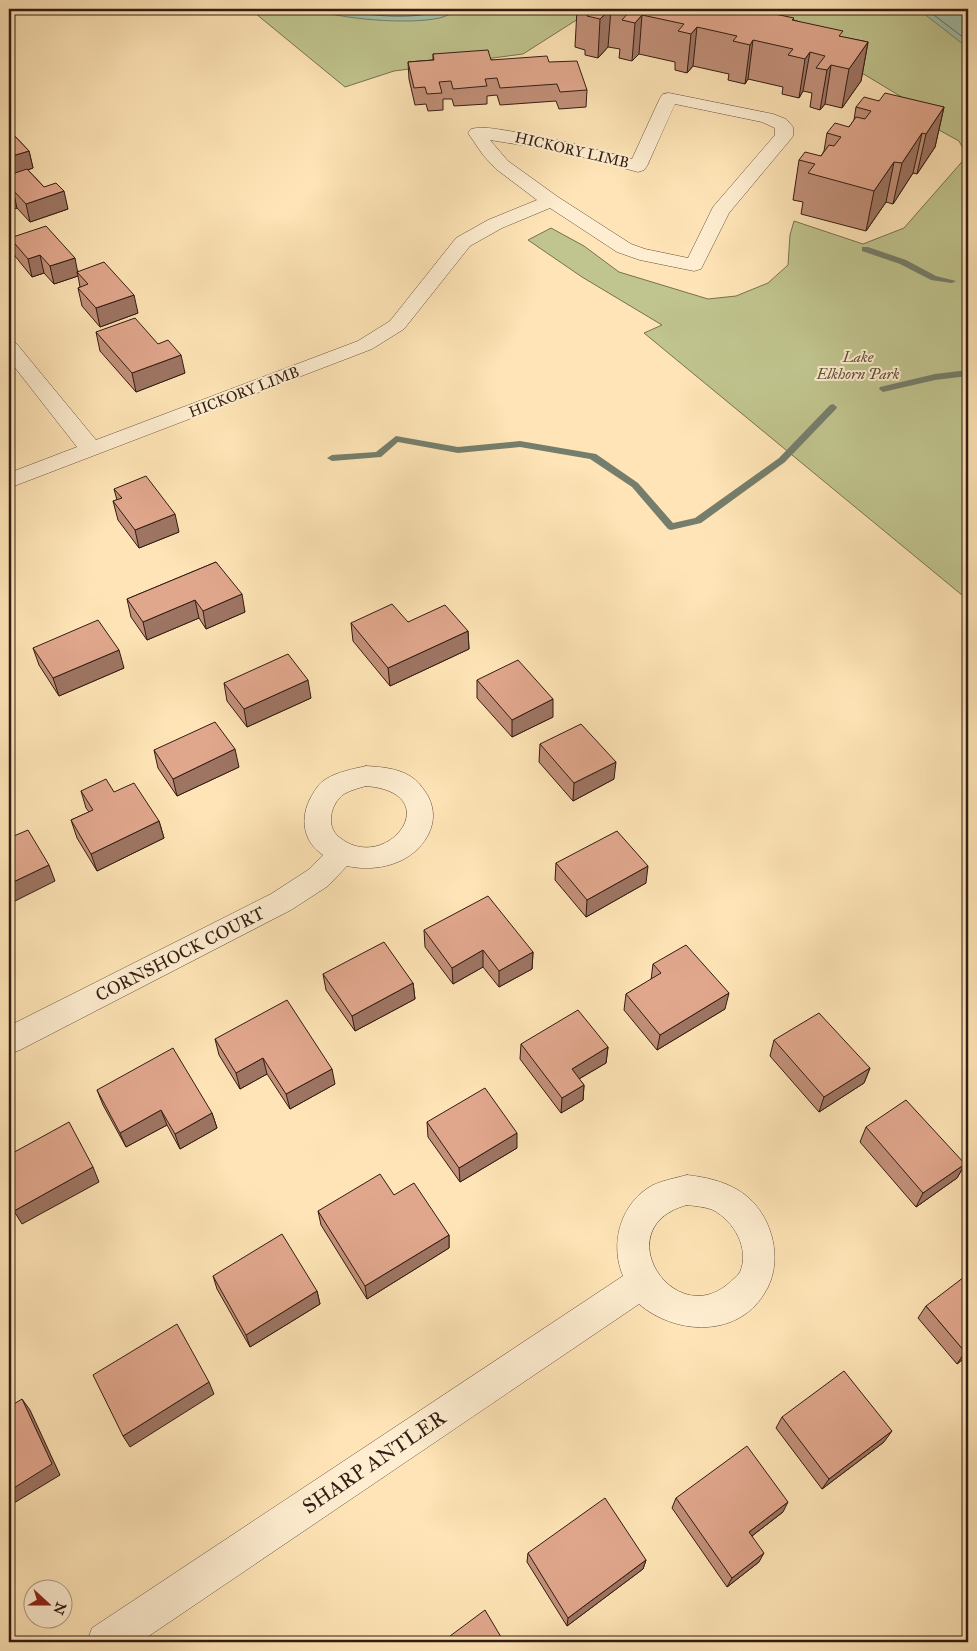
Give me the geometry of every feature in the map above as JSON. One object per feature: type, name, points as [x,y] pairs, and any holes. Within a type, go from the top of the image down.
[{"type":"street","name":"HICKORY LIMB","points":[[669,98],[767,118],[780,122],[784,127],[784,136],[720,211],[694,265],[640,254],[624,248],[551,201],[502,165],[489,151],[478,133],[512,136],[545,142],[638,166],[669,98]]},
{"type":"street","name":"HICKORY LIMB","points":[[9,481],[365,345],[397,325],[463,242],[494,224],[551,201]]},
{"type":"street","points":[[9,347],[91,450]]},
{"type":"street","name":"CORNSHOCK COURT","points":[[9,1041],[281,902],[318,878],[342,853]]},
{"type":"street","name":"SHARP ANTLER","points":[[106,1642],[644,1282]]},
{"type":"green space","name":"Lake Elkhorn Park","points":[[250,9],[968,9],[968,600],[644,333],[662,325],[582,277],[528,240],[551,228],[584,246],[619,272],[708,299],[736,296],[768,283],[788,265],[790,235],[794,221],[863,244],[904,228],[967,156],[959,141],[928,124],[910,102],[812,43],[578,19],[523,54],[394,71],[345,87]]},
{"type":"water","points":[[310,9],[461,9],[440,18],[393,21],[339,16]]},
{"type":"water","points":[[918,9],[968,9],[968,48]]},
{"type":"building","points":[[577,9],[610,9],[600,19],[587,16],[590,12]]},
{"type":"building","points":[[613,9],[751,9],[843,31],[839,36],[868,42],[849,69],[831,65],[827,70],[816,68],[825,56],[810,52],[805,59],[788,55],[793,49],[753,40],[750,45],[733,41],[737,36],[697,27],[691,34],[678,31],[684,24],[642,15],[635,23],[622,20],[629,12]]},
{"type":"building","points":[[488,50],[491,60],[547,56],[549,62],[577,61],[587,90],[560,92],[557,84],[500,88],[497,78],[485,79],[487,86],[453,89],[451,81],[439,82],[442,93],[427,94],[425,87],[414,88],[408,62],[434,60],[433,54]]},
{"type":"building","points":[[885,93],[944,107],[926,134],[922,133],[902,163],[894,162],[874,191],[808,173],[815,164],[799,160],[805,152],[821,156],[829,145],[834,146],[841,137],[827,133],[835,123],[849,127],[856,117],[865,119],[871,111],[856,107],[864,97],[879,101]]},
{"type":"building","points":[[9,130],[29,151],[9,157]]},
{"type":"building","points":[[27,169],[44,187],[56,183],[64,191],[26,204],[13,190],[9,191],[9,175]]},
{"type":"building","points":[[46,226],[75,258],[50,266],[40,255],[28,259],[10,238]]},
{"type":"building","points":[[104,262],[134,295],[96,308],[78,288],[88,284],[77,272]]},
{"type":"building","points":[[135,318],[158,344],[168,340],[181,355],[132,373],[96,332]]},
{"type":"building","points":[[146,476],[175,514],[135,530],[113,501],[122,498],[114,489]]},
{"type":"building","points":[[216,562],[242,594],[203,611],[195,600],[143,622],[127,599]]},
{"type":"building","points":[[392,604],[408,622],[445,605],[468,631],[388,668],[351,623]]},
{"type":"building","points":[[98,620],[119,650],[53,678],[33,648]]},
{"type":"building","points":[[288,654],[308,680],[244,709],[224,683]]},
{"type":"building","points":[[518,660],[553,699],[512,720],[477,680]]},
{"type":"building","points":[[215,722],[235,749],[173,779],[154,750]]},
{"type":"building","points":[[581,724],[616,762],[574,783],[540,744]]},
{"type":"building","points":[[106,779],[114,792],[134,783],[159,821],[91,854],[71,820],[93,810],[81,791]]},
{"type":"building","points":[[28,830],[49,865],[9,884],[9,838]]},
{"type":"building","points":[[617,831],[648,866],[587,900],[556,863]]},
{"type":"building","points":[[488,896],[533,952],[499,971],[483,950],[452,968],[424,930]]},
{"type":"building","points":[[384,942],[413,983],[352,1016],[323,974]]},
{"type":"building","points":[[686,945],[729,993],[660,1035],[626,994],[661,973],[653,964]]},
{"type":"building","points":[[287,1000],[332,1069],[286,1094],[263,1058],[236,1073],[215,1039]]},
{"type":"building","points":[[578,1010],[608,1047],[572,1069],[584,1085],[562,1098],[521,1044]]},
{"type":"building","points":[[819,1013],[870,1068],[824,1097],[774,1040]]},
{"type":"building","points":[[173,1048],[212,1113],[175,1134],[161,1110],[120,1133],[97,1090]]},
{"type":"building","points":[[485,1088],[517,1133],[459,1168],[427,1122]]},
{"type":"building","points":[[906,1100],[965,1164],[923,1193],[866,1127]]},
{"type":"building","points":[[69,1122],[93,1167],[14,1211],[9,1200],[9,1155]]},
{"type":"building","points":[[380,1174],[394,1195],[414,1183],[449,1235],[365,1286],[318,1211]]},
{"type":"building","points":[[282,1234],[317,1291],[246,1335],[213,1276]]},
{"type":"building","points":[[968,1274],[968,1350],[965,1352],[926,1306]]},
{"type":"building","points":[[177,1324],[209,1382],[123,1436],[93,1375]]},
{"type":"building","points":[[844,1371],[892,1431],[829,1479],[782,1417]]},
{"type":"building","points":[[22,1399],[52,1464],[9,1491],[9,1407]]},
{"type":"building","points":[[747,1446],[788,1502],[749,1532],[764,1553],[732,1578],[676,1498]]},
{"type":"building","points":[[605,1498],[646,1560],[568,1618],[528,1553]]},
{"type":"building","points":[[485,1610],[504,1642],[442,1642]]},
{"type":"waterway","points":[[865,249],[903,262],[934,278],[952,281]]},
{"type":"waterway","points":[[883,389],[935,377],[968,373]]},
{"type":"waterway","points":[[332,458],[378,455],[396,439],[458,450],[520,444],[593,456],[635,485],[671,527],[698,521],[782,460],[833,407]]}]
